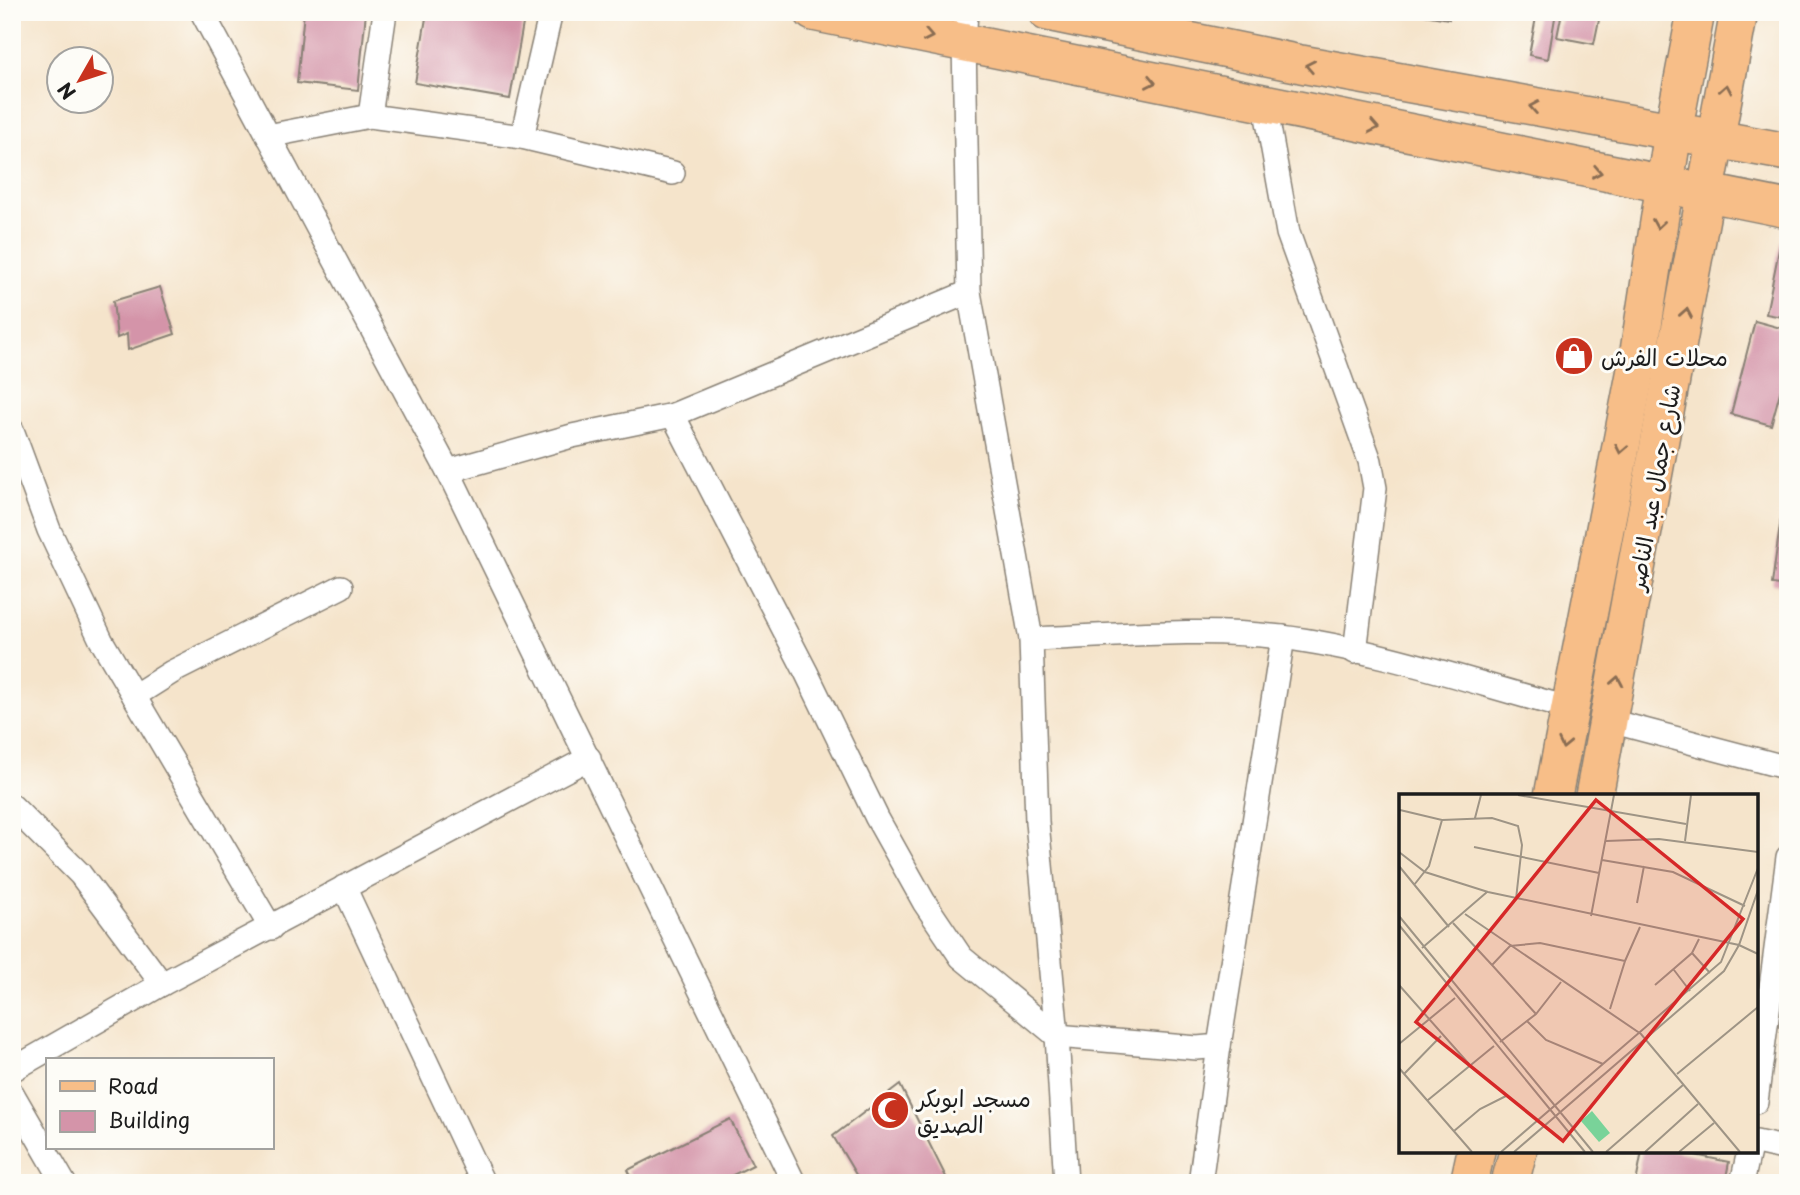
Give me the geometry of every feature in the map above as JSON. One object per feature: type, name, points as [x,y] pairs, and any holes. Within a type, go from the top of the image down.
[{"type":"main road","points":[[814,12],[965,28],[1265,105],[1788,209]]},
{"type":"main road","points":[[1047,12],[1301,64],[1788,152]]},
{"type":"main road","name":"شارع جمال عبد الناصر","points":[[1553,794],[1637,365],[1664,185],[1696,12]]},
{"type":"main road","name":"شارع جمال عبد الناصر","points":[[1594,794],[1740,12]]},
{"type":"main road","points":[[1469,1183],[1476,1153]]},
{"type":"main road","points":[[1510,1183],[1518,1153]]},
{"type":"street","points":[[202,12],[448,471],[794,1183]]},
{"type":"street","points":[[370,116],[385,12]]},
{"type":"street","points":[[522,137],[551,12]]},
{"type":"street","points":[[965,28],[969,292],[1031,639],[1037,822],[1066,1183]]},
{"type":"street","points":[[1265,105],[1289,233],[1370,461],[1376,488],[1355,652]]},
{"type":"street","points":[[268,136],[370,116],[522,137],[673,173]]},
{"type":"street","points":[[448,471],[572,436],[673,415],[969,292]]},
{"type":"street","points":[[673,415],[806,672],[877,818],[924,902],[961,957],[1056,1036],[1197,1048],[1219,1046]]},
{"type":"street","points":[[12,430],[49,530],[101,640],[271,928]]},
{"type":"street","points":[[134,696],[173,672],[341,587]]},
{"type":"street","points":[[1031,639],[1220,632],[1283,637],[1405,663],[1572,709]]},
{"type":"street","points":[[1200,1183],[1283,637]]},
{"type":"street","points":[[1610,721],[1788,768]]},
{"type":"street","points":[[12,1070],[162,984],[589,758]]},
{"type":"street","points":[[12,806],[80,874],[162,984]]},
{"type":"street","points":[[1758,1094],[1778,1017],[1788,857]]},
{"type":"street","points":[[344,887],[483,1183]]},
{"type":"street","points":[[12,1093],[64,1183]]},
{"type":"street","points":[[1758,1142],[1788,1149]]},
{"type":"street","points":[[1742,1183],[1749,1153]]},
{"type":"building","points":[[304,12],[366,12],[358,90],[297,83]]},
{"type":"building","points":[[427,12],[525,12],[510,99],[415,83]]},
{"type":"building","points":[[1406,12],[1450,12],[1449,19]]},
{"type":"building","points":[[1537,12],[1556,12],[1548,59],[1529,55]]},
{"type":"building","points":[[1562,12],[1600,15],[1594,44],[1557,37]]},
{"type":"building","points":[[1781,240],[1788,242],[1788,318],[1766,314]]},
{"type":"building","points":[[160,287],[175,334],[128,350],[127,334],[117,338],[113,301]]},
{"type":"building","points":[[1755,321],[1788,330],[1788,363],[1771,425],[1731,414]]},
{"type":"building","points":[[1785,489],[1788,490],[1788,586],[1772,584]]},
{"type":"building","name":"مسجد ابوبكر الصديق","points":[[900,1085],[949,1183],[861,1183],[833,1136]]},
{"type":"building","points":[[730,1119],[753,1165],[717,1183],[634,1183],[628,1170]]},
{"type":"building","points":[[1642,1153],[1685,1153],[1729,1162],[1725,1183],[1636,1183]]},
{"type":"place","name":"محلات الفرش","points":[[1574,356]]},
{"type":"place","name":"مسجد ابوبكر الصديق","points":[[890,1110]]}]
